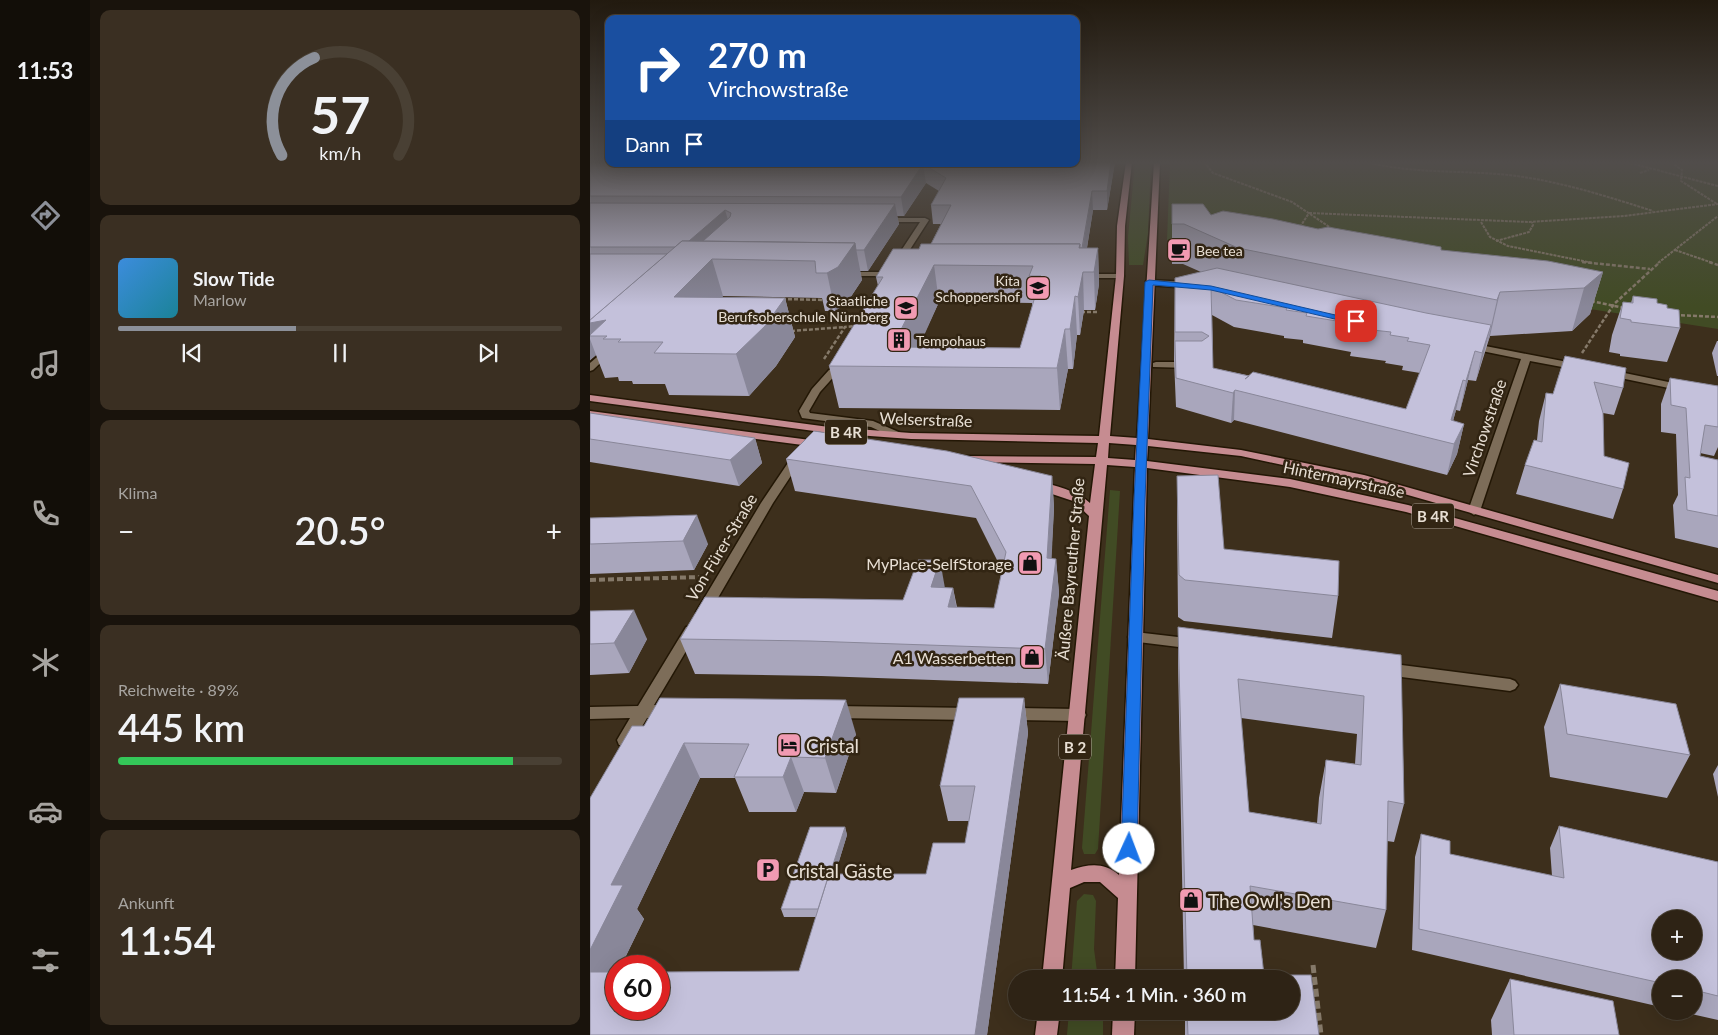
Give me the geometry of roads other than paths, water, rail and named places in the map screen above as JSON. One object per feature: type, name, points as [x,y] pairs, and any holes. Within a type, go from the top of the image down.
[{"type":"main road","name":"Äußere Bayreuther Straße","points":[[1053,970],[1078,715],[1094,516],[1105,439],[1120,276],[1123,210]]},
{"type":"main road","points":[[1125,970],[1141,464],[1149,282],[1156,210]]},
{"type":"main road","name":"Welserstraße","points":[[590,398],[770,424],[897,435],[1105,439],[1143,442]]},
{"type":"main road","name":"B 4R","points":[[590,414],[827,445]]},
{"type":"main road","name":"Hintermayrstraße","points":[[1143,442],[1213,449],[1292,462],[1364,479],[1718,579]]},
{"type":"main road","name":"B 4R","points":[[952,458],[1102,461]]},
{"type":"main road","name":"Hintermayrstraße","points":[[1102,461],[1264,479],[1379,502],[1718,596]]},
{"type":"main road","points":[[1029,484],[1071,495],[1084,503],[1094,516]]},
{"type":"main road","points":[[1062,882],[1084,874],[1104,874],[1128,896]]},
{"type":"main road","points":[[1046,1035],[1048,1020]]},
{"type":"main road","points":[[1123,1035],[1124,1020]]},
{"type":"street","points":[[871,300],[925,220],[878,220]]},
{"type":"street","points":[[831,274],[910,274]]},
{"type":"street","points":[[1071,275],[1120,276]]},
{"type":"street","points":[[1149,282],[1201,286]]},
{"type":"street","points":[[1456,343],[1579,367]]},
{"type":"street","points":[[590,368],[614,346]]},
{"type":"street","name":"Virchowstraße","points":[[1474,511],[1526,357]]},
{"type":"street","points":[[1156,365],[1201,365]]},
{"type":"street","points":[[833,372],[804,411],[806,416],[873,424],[897,435]]},
{"type":"street","points":[[1603,372],[1689,389]]},
{"type":"street","points":[[821,386],[840,386]]},
{"type":"street","name":"Von-Fürer-Straße","points":[[619,751],[788,468],[810,443]]},
{"type":"street","points":[[1135,637],[1214,646]]},
{"type":"street","points":[[1372,667],[1510,685]]},
{"type":"street","points":[[590,712],[681,711]]},
{"type":"street","points":[[816,712],[1078,715]]},
{"type":"place","name":"Bee tea","points":[[1179,250]]},
{"type":"place","name":"Kita Schoppershof","points":[[1038,288]]},
{"type":"place","name":"Staatliche Berufsoberschule Nürnberg","points":[[906,308]]},
{"type":"place","name":"Tempohaus","points":[[899,340]]},
{"type":"place","name":"MyPlace-SelfStorage","points":[[1030,563]]},
{"type":"place","name":"A1 Wasserbetten","points":[[1032,657]]},
{"type":"place","name":"Cristal","points":[[789,745]]},
{"type":"place","name":"Cristal Gäste","points":[[768,870]]},
{"type":"place","name":"The Owl's Den","points":[[1191,900]]}]
